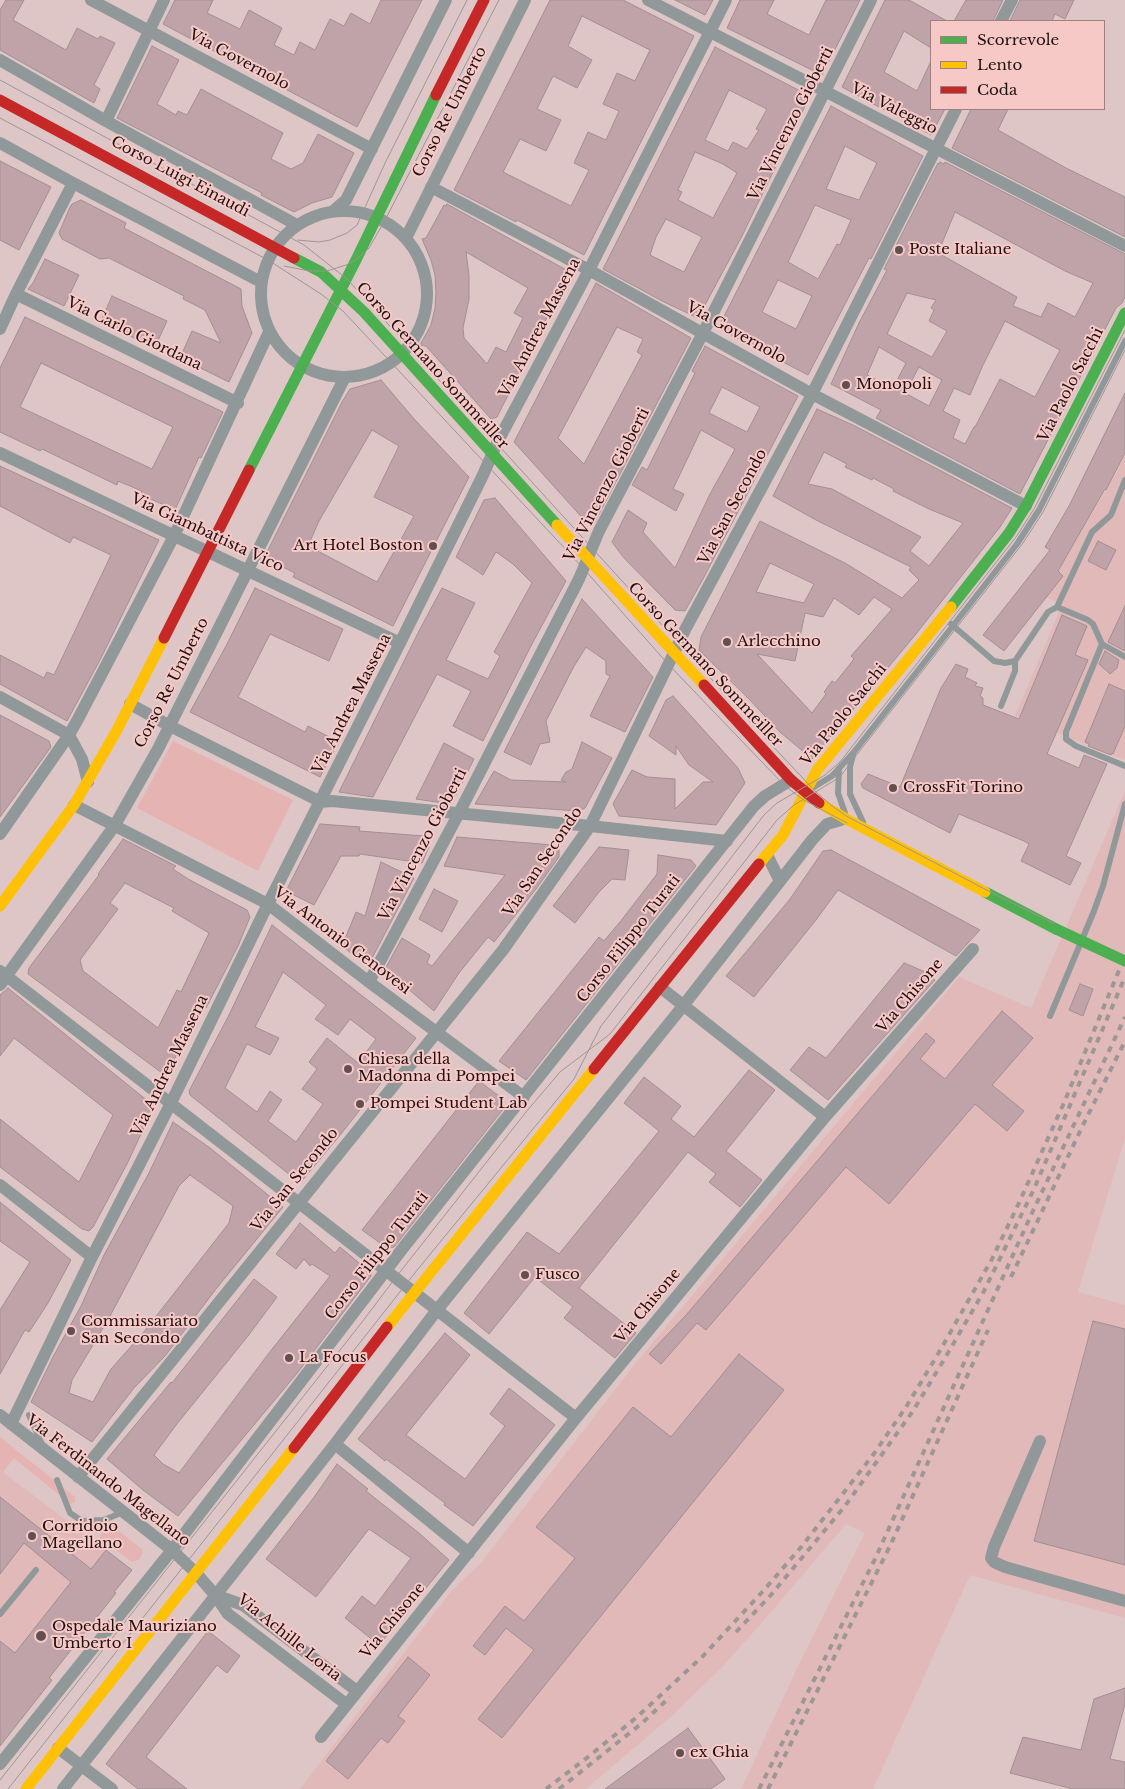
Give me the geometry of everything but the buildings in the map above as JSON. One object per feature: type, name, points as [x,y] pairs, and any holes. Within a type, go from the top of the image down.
[{"type":"main road","name":"Corso Re Umberto","points":[[0,906],[74,805],[130,704],[303,366],[484,0]]},
{"type":"main road","name":"Corso Luigi Einaudi","points":[[0,100],[321,272],[341,289]]},
{"type":"main road","name":"Corso Germano Sommeiller","points":[[341,289],[791,780],[807,788],[824,806],[846,821],[1056,929],[1125,961]]},
{"type":"main road","name":"Via Paolo Sacchi","points":[[807,788],[817,770],[943,617],[1009,533],[1026,506],[1125,313]]},
{"type":"main road","points":[[26,1789],[414,1292],[783,835],[807,788]]},
{"type":"street","name":"Via Governolo","points":[[91,0],[372,149]]},
{"type":"street","points":[[106,121],[164,0]]},
{"type":"street","points":[[332,212],[346,200],[446,0]]},
{"type":"street","name":"Corso Re Umberto","points":[[406,238],[525,0]]},
{"type":"street","name":"Via Valeggio","points":[[648,0],[1125,246]]},
{"type":"street","name":"Via Andrea Massena","points":[[11,1424],[92,1256],[171,1103],[492,454],[589,270],[726,0]]},
{"type":"street","name":"Via Vincenzo Gioberti","points":[[369,982],[458,815],[578,579],[599,531],[704,333],[872,0]]},
{"type":"street","points":[[1002,20],[1012,0]]},
{"type":"street","name":"Corso Luigi Einaudi","points":[[0,60],[106,121],[297,225]]},
{"type":"street","name":"Via San Secondo","points":[[78,1477],[503,950],[590,826],[673,653],[812,394],[956,110]]},
{"type":"street","points":[[0,143],[261,282]]},
{"type":"street","points":[[0,328],[73,183]]},
{"type":"street","name":"Via Governolo","points":[[430,187],[589,270],[812,394],[1026,506]]},
{"type":"street","points":[[348,211],[363,213],[377,218],[392,226],[406,238],[420,260],[427,284],[426,309],[416,335],[392,362],[366,374],[344,377],[324,374],[303,366],[284,352],[269,332],[261,307],[261,282],[268,260],[275,247],[285,235],[297,225],[314,216],[348,211]]},
{"type":"street","name":"Via Carlo Giordana","points":[[16,294],[238,403]]},
{"type":"street","points":[[0,834],[69,735],[174,536],[238,403],[269,332]]},
{"type":"street","name":"Corso Re Umberto","points":[[3,977],[114,825],[170,726],[246,570],[344,377]]},
{"type":"street","name":"Via Giambattista Vico","points":[[0,453],[400,643]]},
{"type":"street","points":[[0,697],[69,735],[82,759],[88,782]]},
{"type":"street","points":[[130,704],[321,802],[332,801],[727,841]]},
{"type":"street","name":"Corso Filippo Turati","points":[[0,1764],[172,1550],[387,1270],[754,806],[791,780]]},
{"type":"street","name":"Via Antonio Genovesi","points":[[74,805],[268,904],[524,1097]]},
{"type":"street","points":[[63,1789],[437,1310],[683,1006],[824,826],[832,821],[846,821]]},
{"type":"street","points":[[767,855],[780,882]]},
{"type":"street","name":"Via Chisone","points":[[357,1691],[576,1418],[825,1117],[973,949]]},
{"type":"street","points":[[3,977],[171,1103],[576,1418]]},
{"type":"street","points":[[660,987],[825,1117]]},
{"type":"street","points":[[0,1185],[92,1256]]},
{"type":"street","name":"Via Ferdinando Magellano","points":[[0,1415],[172,1550],[196,1572]]},
{"type":"street","points":[[1040,1441],[991,1558],[994,1562],[1005,1567],[1125,1601]]},
{"type":"street","points":[[334,1444],[469,1553]]},
{"type":"street","name":"Via Achille Loria","points":[[196,1572],[228,1614],[346,1704]]},
{"type":"street","name":"Via Achille Loria","points":[[215,1595],[243,1605],[357,1691],[321,1737]]},
{"type":"street","points":[[58,1748],[112,1789]]},
{"type":"lane","name":"Via Paolo Sacchi","points":[[807,788],[832,776],[854,752],[1017,544],[1039,510],[1125,341]]},
{"type":"lane","points":[[1001,706],[1015,671],[1015,660],[1048,612],[1057,607],[1092,532],[1111,516],[1125,480]]},
{"type":"lane","points":[[1057,607],[1088,620],[1093,624],[1102,644],[1125,657]]},
{"type":"lane","points":[[943,617],[994,660],[1005,663],[1015,660]]},
{"type":"lane","points":[[1102,644],[1066,732],[1066,739],[1076,746],[1125,766]]},
{"type":"lane","points":[[854,752],[850,768],[850,794],[862,821],[874,834]]},
{"type":"lane","points":[[839,768],[838,793],[846,821]]},
{"type":"lane","points":[[1050,1016],[1103,886],[1125,804]]},
{"type":"lane","points":[[28,1414],[41,1442]]},
{"type":"lane","points":[[57,1480],[70,1513],[82,1521],[104,1520],[123,1512]]},
{"type":"lane","points":[[0,1614],[36,1570]]},
{"type":"shaded area","points":[[1125,455],[1125,760],[1015,716],[1062,605],[1043,595],[1116,474]]},
{"type":"shaded area","points":[[173,741],[293,800],[258,871],[137,808]]},
{"type":"shaded area","points":[[1125,791],[1125,1138],[1078,1292],[1125,1305],[1125,1618],[970,1575],[873,1789],[741,1789],[800,1662],[865,1533],[846,1524],[723,1666],[675,1713],[586,1789],[300,1789],[452,1590],[481,1563],[638,1360],[959,977],[1031,1008]]},
{"type":"shaded area","points":[[0,1437],[75,1497],[75,1502],[70,1504],[14,1458],[3,1472],[0,1470]]},
{"type":"shaded area","name":"Ospedale Mauriziano Umberto I","points":[[0,1470],[132,1570],[49,1678],[0,1746]]},
{"type":"shaded area","points":[[111,1525],[143,1550],[140,1559],[132,1562],[100,1538],[102,1530]]},
{"type":"tram line","points":[[298,240],[319,242],[330,240],[347,233],[357,225],[386,161],[467,0]]},
{"type":"tram line","points":[[284,266],[309,271],[327,271],[356,260],[369,248],[499,0]]},
{"type":"tram line","points":[[0,80],[304,245],[347,279],[766,739],[816,792],[832,806],[848,817],[998,896],[1125,958]]},
{"type":"tram line","points":[[0,118],[268,260],[321,294],[343,311],[583,568],[668,664],[784,785],[802,799],[847,823]]},
{"type":"tram line","points":[[8,1789],[418,1269],[574,1079],[601,1026],[764,815],[777,803],[825,775],[840,762],[1016,537],[1034,509],[1125,330]]},
{"type":"tram line","points":[[0,1780],[526,1112],[560,1072],[610,1034],[777,820],[794,805],[840,777],[1023,543],[1043,512],[1125,350]]},
{"type":"railway","points":[[546,1789],[637,1717],[703,1656],[802,1546],[873,1455],[906,1407],[992,1259],[1063,1105],[1125,956]]},
{"type":"railway","points":[[736,1632],[770,1596],[845,1506],[913,1411],[945,1358],[984,1291],[1034,1189],[1125,977]]},
{"type":"railway","points":[[759,1789],[875,1559],[1032,1213],[1125,1017]]},
{"type":"railway","points":[[1011,1277],[1125,1041]]},
{"type":"railway","points":[[768,1789],[890,1546],[988,1330]]},
{"type":"railway","points":[[559,1789],[641,1724],[670,1697]]},
{"type":"traffic: fast","points":[[249,470],[356,260],[436,95]]},
{"type":"traffic: fast","points":[[294,258],[321,272],[364,312],[557,525]]},
{"type":"traffic: fast","points":[[951,607],[1009,533],[1026,506],[1125,313]]},
{"type":"traffic: fast","points":[[985,892],[1056,929]]},
{"type":"traffic: fast","points":[[1056,929],[1125,961]]},
{"type":"traffic: slow","points":[[557,525],[704,685]]},
{"type":"traffic: slow","points":[[759,864],[783,835],[817,770],[951,607]]},
{"type":"traffic: slow","points":[[0,906],[74,805],[117,730],[164,638]]},
{"type":"traffic: slow","points":[[819,803],[985,892]]},
{"type":"traffic: slow","points":[[387,1327],[594,1069]]},
{"type":"traffic: slow","points":[[26,1789],[294,1448]]},
{"type":"traffic: jam","points":[[436,95],[484,0]]},
{"type":"traffic: jam","points":[[0,100],[294,258]]},
{"type":"traffic: jam","points":[[164,638],[249,470]]},
{"type":"traffic: jam","points":[[704,685],[791,780],[819,803]]},
{"type":"traffic: jam","points":[[594,1069],[759,864]]},
{"type":"traffic: jam","points":[[294,1448],[387,1327]]},
{"type":"place","name":"Poste Italiane","points":[[899,250]]},
{"type":"place","name":"Monopoli","points":[[846,385]]},
{"type":"place","name":"Art Hotel Boston","points":[[433,546]]},
{"type":"place","name":"Arlecchino","points":[[727,642]]},
{"type":"place","name":"CrossFit Torino","points":[[893,788]]},
{"type":"place","name":"Chiesa della Madonna di Pompei","points":[[348,1069]]},
{"type":"place","name":"Pompei Student Lab","points":[[360,1104]]},
{"type":"place","name":"Fusco","points":[[525,1275]]},
{"type":"place","name":"Commissariato San Secondo","points":[[71,1331]]},
{"type":"place","name":"La Focus","points":[[289,1358]]},
{"type":"place","name":"Corridoio Magellano","points":[[32,1536]]},
{"type":"place","name":"Ospedale Mauriziano Umberto I","points":[[41,1636]]},
{"type":"place","name":"ex Ghia","points":[[680,1753]]}]
